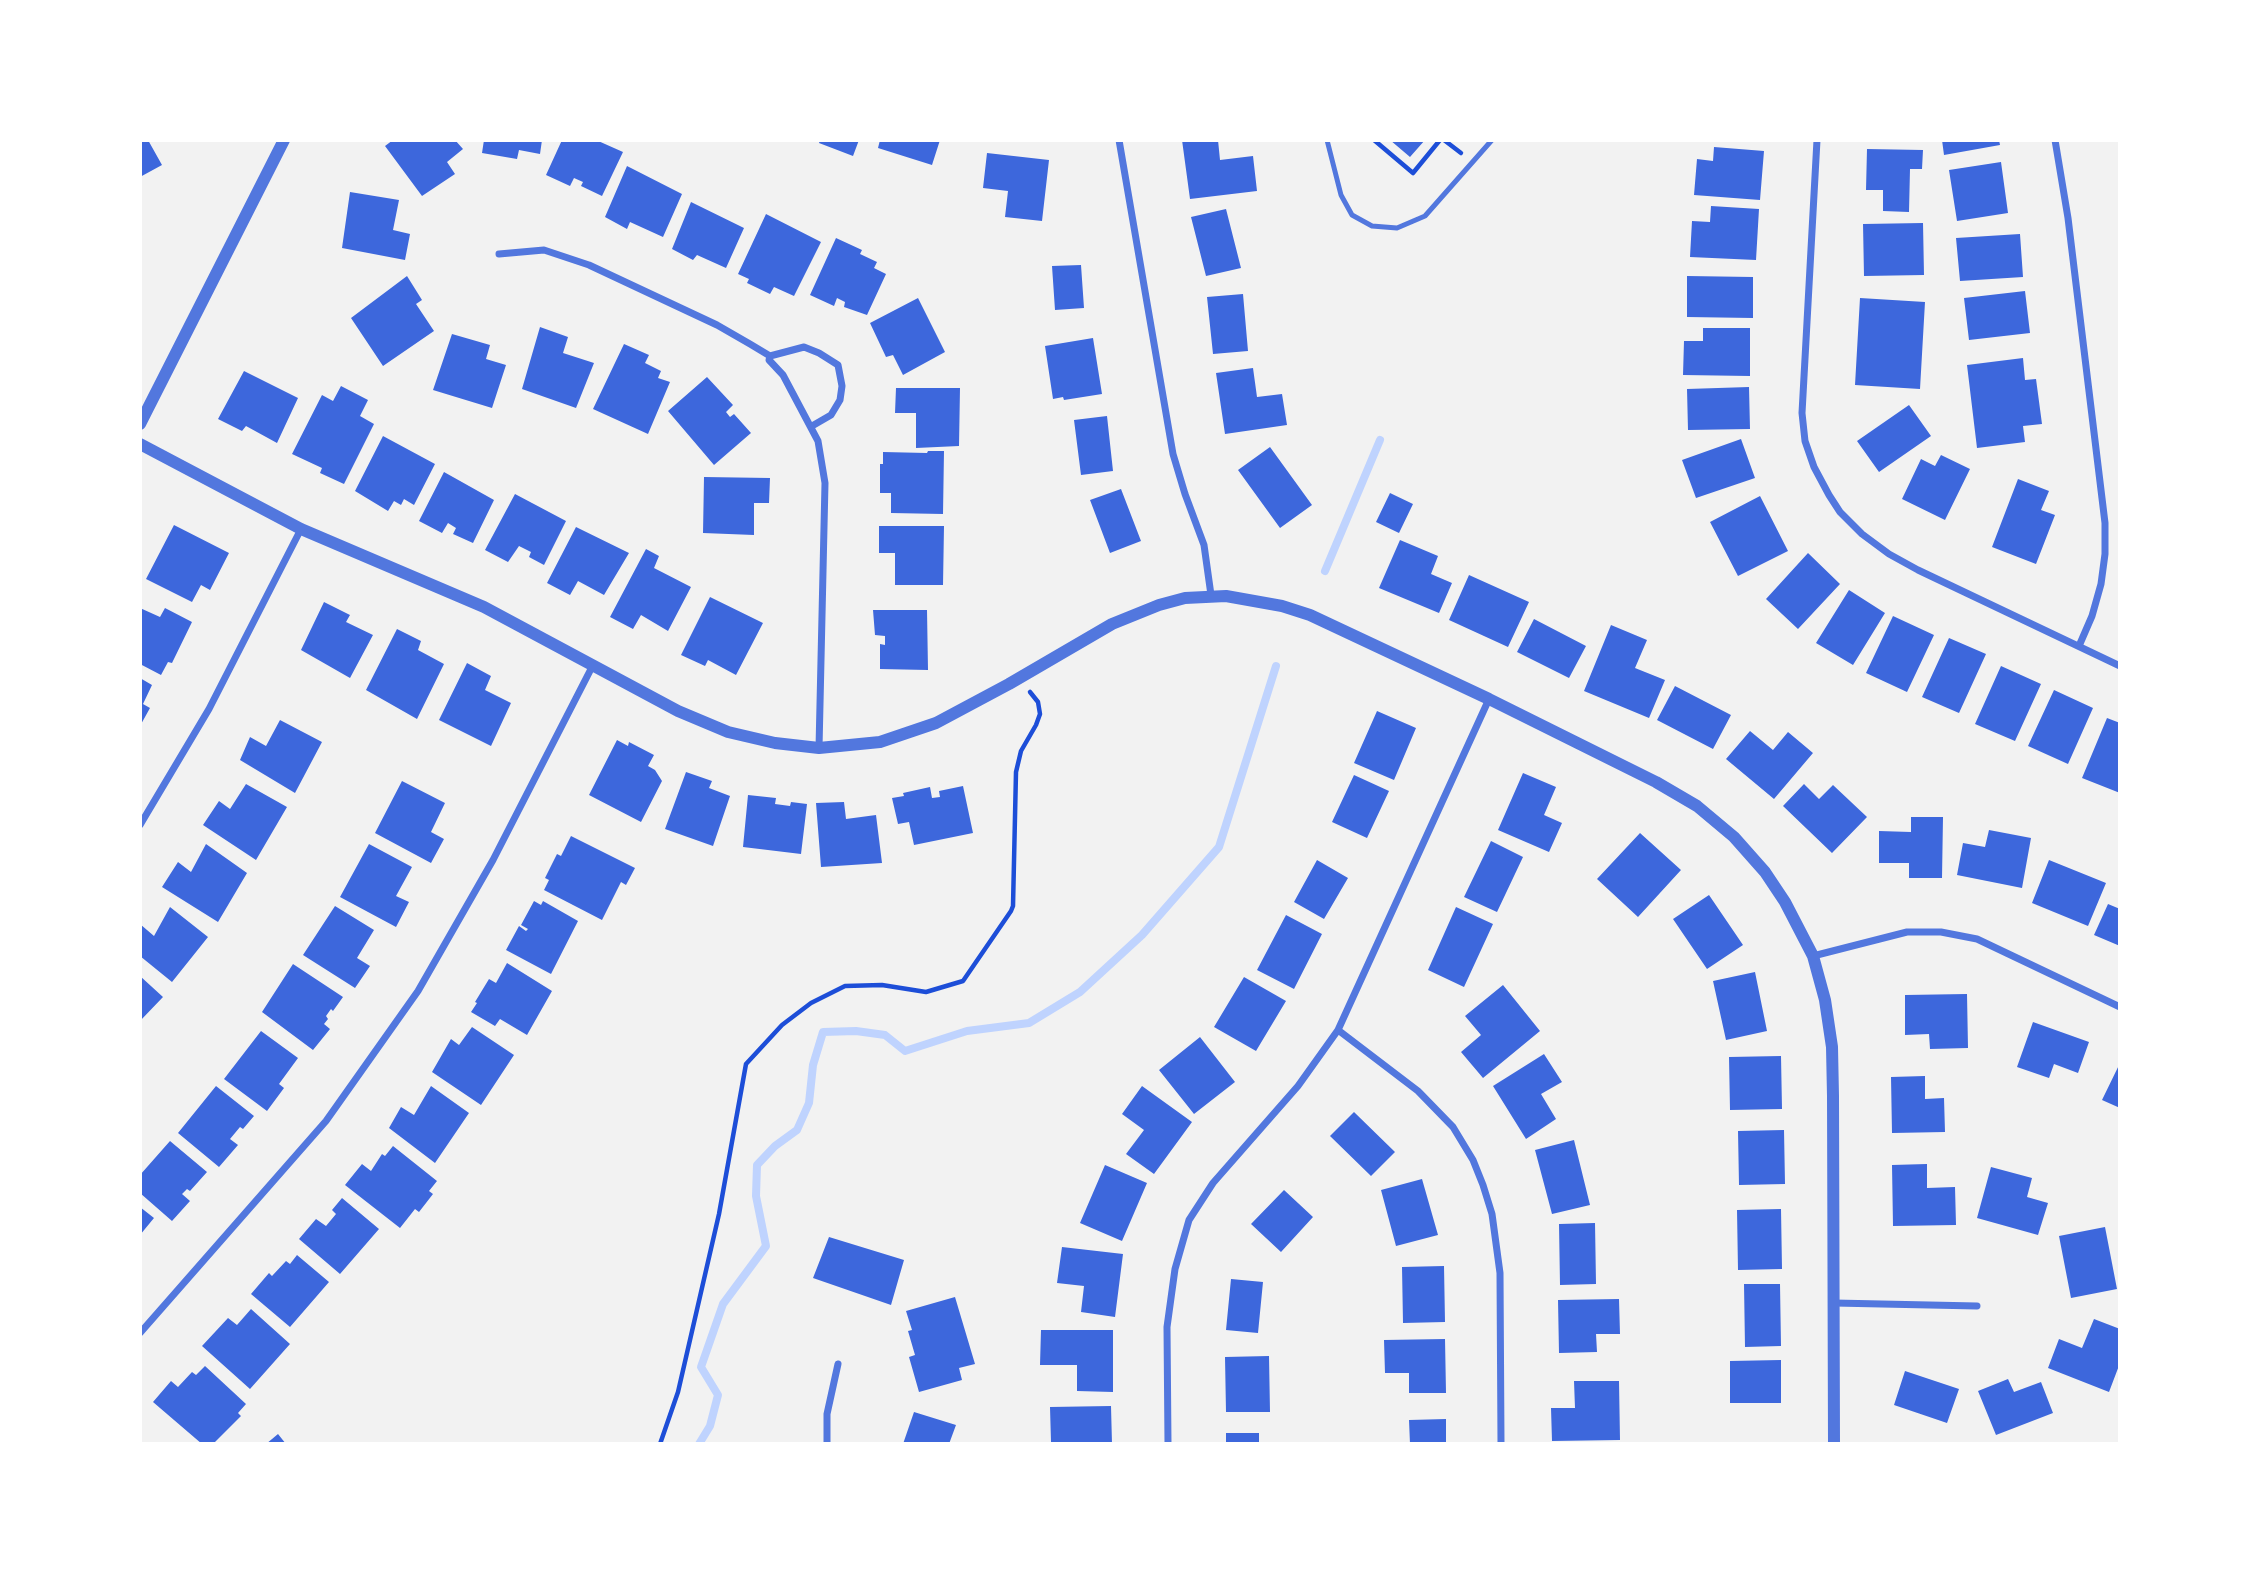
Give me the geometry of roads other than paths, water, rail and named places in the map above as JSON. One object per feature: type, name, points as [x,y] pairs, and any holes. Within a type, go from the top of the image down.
[{"type":"street","points":[[140,424],[285,140]]},
{"type":"street","points":[[1119,140],[1173,454],[1204,545],[1211,596]]},
{"type":"street","points":[[1817,140],[1802,413],[1805,441],[1824,485],[1840,512],[1862,534],[1889,554],[2120,666]]},
{"type":"street","points":[[2055,140],[2068,218],[2105,523],[2101,584],[2092,616],[2079,646]]},
{"type":"street","points":[[499,254],[544,250],[572,258],[717,325],[770,356],[804,347],[819,352],[838,365],[842,386],[840,400],[831,415],[811,426]]},
{"type":"street","points":[[770,356],[769,360],[783,375],[818,441],[825,483],[819,748]]},
{"type":"street","points":[[140,444],[301,528],[484,607],[678,711],[728,732],[775,743],[819,748],[880,742],[936,723],[1112,624],[1159,605],[1185,598],[1211,596],[1261,601],[1310,615],[1489,699],[1656,782],[1697,806],[1734,838],[1765,872],[1813,956],[1825,1000],[1832,1047],[1834,1444]]},
{"type":"street","points":[[140,825],[209,709],[301,528]]},
{"type":"street","points":[[140,1333],[326,1121],[418,991],[493,860],[593,665]]},
{"type":"street","points":[[1168,1444],[1167,1326],[1175,1269],[1189,1220],[1213,1183],[1298,1086],[1338,1030],[1489,699]]},
{"type":"street","points":[[1813,956],[1907,932],[1941,932],[1977,939],[2120,1007]]},
{"type":"street","points":[[1338,1030],[1418,1091],[1453,1127],[1473,1160],[1483,1185],[1492,1214],[1500,1273],[1501,1444]]},
{"type":"street","points":[[1834,1303],[1977,1306]]},
{"type":"street","points":[[827,1444],[827,1415],[838,1364]]},
{"type":"lane","points":[[1327,140],[1341,195],[1352,215],[1372,226],[1397,228],[1425,216],[1492,140]]},
{"type":"waterway","points":[[1325,571],[1380,440]]},
{"type":"waterway","points":[[699,1444],[710,1426],[718,1395],[701,1367],[723,1304],[766,1246],[756,1196],[757,1165],[775,1146],[797,1130],[809,1103],[813,1065],[823,1032],[856,1031],[885,1035],[905,1051],[967,1031],[1029,1023],[1080,992],[1142,935],[1219,847],[1276,666]]}]
